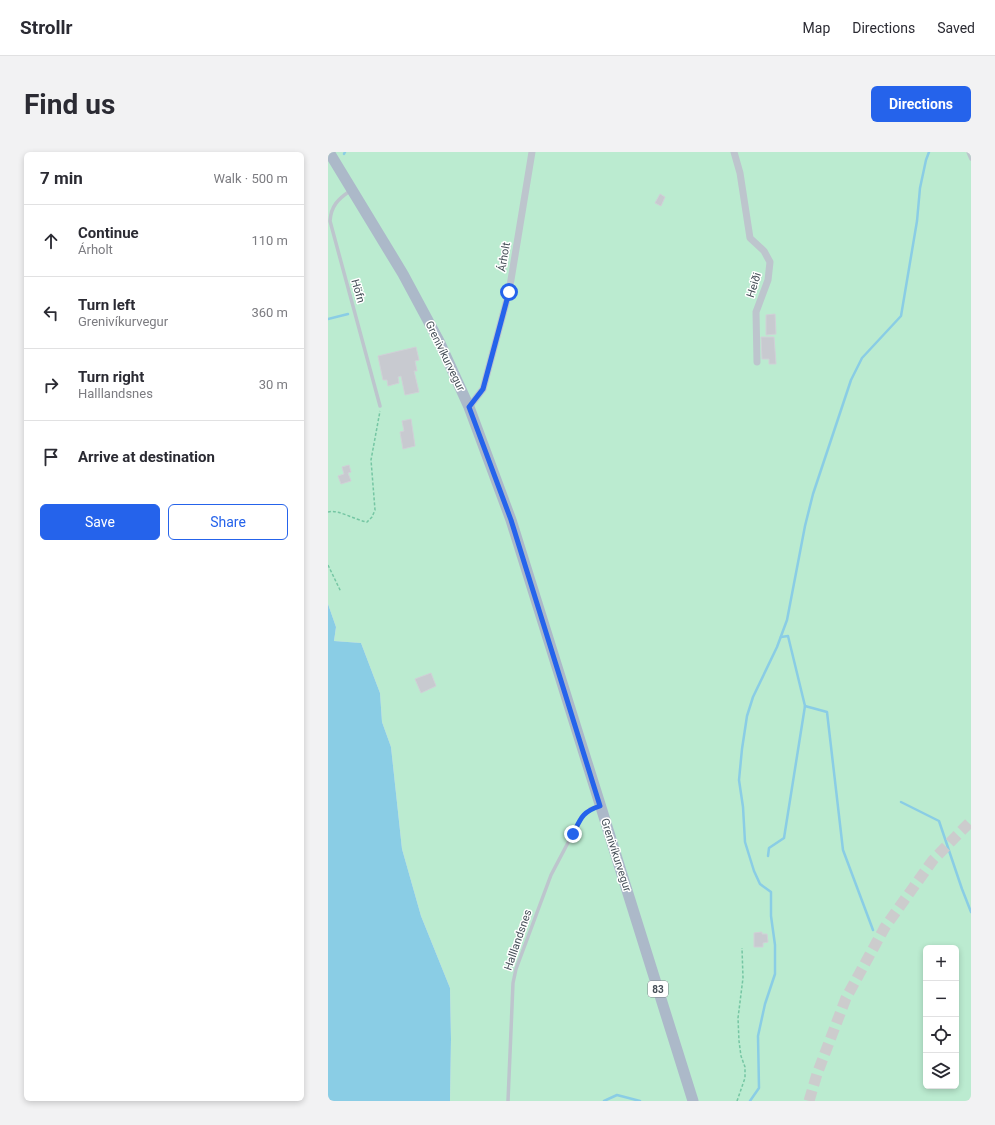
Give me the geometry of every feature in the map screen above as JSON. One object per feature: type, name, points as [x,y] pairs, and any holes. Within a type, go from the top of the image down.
[{"type":"main road","name":"Grenivíkurvegur","points":[[330,152],[403,274],[439,341],[469,407],[511,520],[693,1101]]},
{"type":"street","name":"Árholt","points":[[469,407],[483,389],[509,292],[532,152]]},
{"type":"street","name":"Heiði","points":[[734,152],[740,173],[750,238],[764,252],[770,262],[768,280],[756,312],[757,362]]},
{"type":"lane","points":[[968,152],[971,159]]},
{"type":"lane","name":"Höfn","points":[[352,189],[338,199],[332,209],[330,221],[380,406]]},
{"type":"lane","name":"Halllandsnes","points":[[508,1101],[513,983],[516,969],[551,875],[582,816],[590,809],[600,806]]},
{"type":"path","points":[[328,512],[332,511],[358,521],[367,522],[374,514],[375,510],[371,460],[380,406]]},
{"type":"path","points":[[328,565],[341,592]]},
{"type":"path","points":[[737,1101],[745,1078],[745,1067],[741,1056],[739,1041],[738,1018],[743,978],[742,948]]},
{"type":"green space","points":[[328,152],[971,152],[971,1101],[450,1101],[450,988],[421,916],[402,849],[391,747],[382,722],[380,693],[361,643],[334,641],[336,627],[328,604]]},
{"type":"water","points":[[328,604],[336,627],[334,641],[361,643],[380,693],[382,722],[391,747],[402,849],[421,916],[450,988],[450,1101],[328,1101]]},
{"type":"building","points":[[660,194],[665,197],[661,206],[655,203]]},
{"type":"building","points":[[775,314],[776,334],[766,335],[766,315]]},
{"type":"building","points":[[761,337],[774,337],[776,364],[769,364],[769,359],[762,359]]},
{"type":"building","points":[[416,347],[419,360],[415,361],[417,371],[414,371],[419,392],[405,395],[401,376],[398,377],[399,383],[388,386],[387,380],[383,380],[378,356]]},
{"type":"building","points":[[411,419],[415,446],[403,449],[400,432],[404,431],[402,421]]},
{"type":"building","points":[[349,465],[351,472],[348,473],[351,481],[341,484],[338,476],[344,474],[342,467]]},
{"type":"building","points":[[431,673],[436,686],[421,693],[415,679]]},
{"type":"building","points":[[762,932],[762,934],[767,934],[768,942],[763,943],[763,947],[754,947],[754,933]]},
{"type":"waterway","points":[[750,1101],[759,1088],[758,1036],[765,1004],[775,974],[775,945],[771,916],[771,892],[760,884],[754,871],[745,842],[743,807],[739,780],[747,716],[753,697],[777,647],[787,620],[805,526],[813,494],[851,380],[862,358],[901,316],[917,221],[920,188],[929,152]]},
{"type":"waterway","points":[[328,319],[348,314]]},
{"type":"waterway","points":[[768,856],[769,848],[784,838],[805,706],[788,636],[781,637]]},
{"type":"waterway","points":[[805,706],[827,712],[843,850],[873,930]]},
{"type":"waterway","points":[[901,802],[939,821],[971,912]]},
{"type":"waterway","points":[[604,1101],[617,1095],[640,1101]]},
{"type":"tunnel","points":[[809,1101],[817,1074],[846,998],[885,927],[933,860],[971,821]]},
{"type":"route","points":[[509,292],[483,389],[469,407],[511,520],[600,806],[590,809],[582,816],[573,834]]}]
